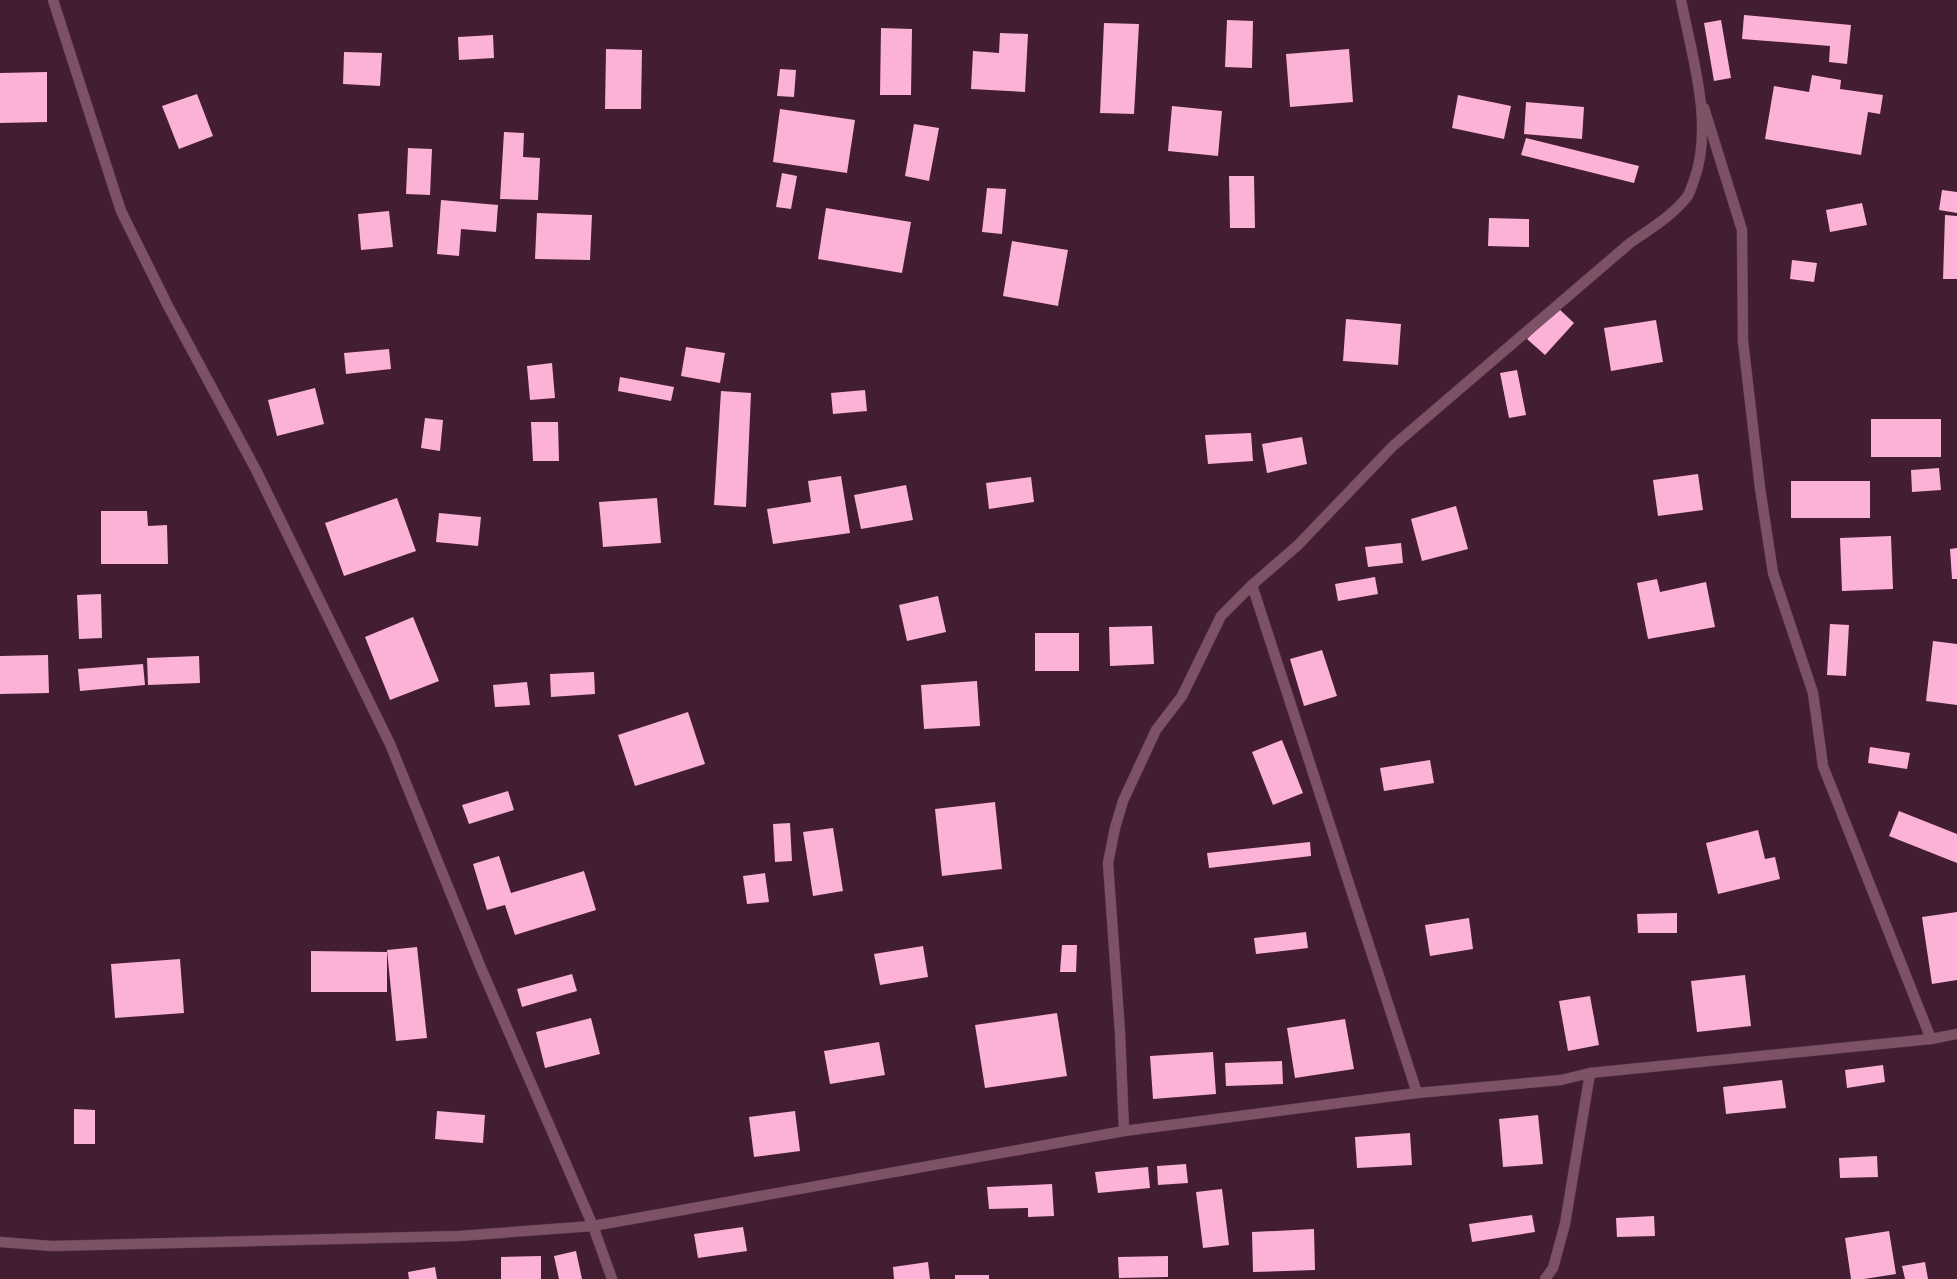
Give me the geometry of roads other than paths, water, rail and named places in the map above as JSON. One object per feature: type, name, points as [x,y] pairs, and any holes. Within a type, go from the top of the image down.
[{"type":"street","points":[[54,0],[121,211],[168,306],[256,470],[390,744],[481,968],[593,1226],[612,1279]]},
{"type":"street","points":[[1681,0],[1700,95],[1742,230],[1743,341],[1760,488],[1774,573],[1813,693],[1823,766],[1931,1039]]},
{"type":"street","points":[[1124,1131],[1120,1033],[1108,863],[1115,828],[1123,801],[1156,730],[1182,696],[1221,616],[1252,585],[1298,545],[1393,446],[1630,243],[1668,216],[1688,196],[1697,172],[1702,141],[1700,95]]},
{"type":"street","points":[[1252,585],[1417,1093]]},
{"type":"street","points":[[0,1242],[52,1246],[459,1236],[593,1226],[1124,1131],[1417,1093],[1561,1080],[1590,1073],[1931,1039],[1957,1034]]},
{"type":"street","points":[[1544,1279],[1553,1268],[1565,1224],[1590,1073]]}]
